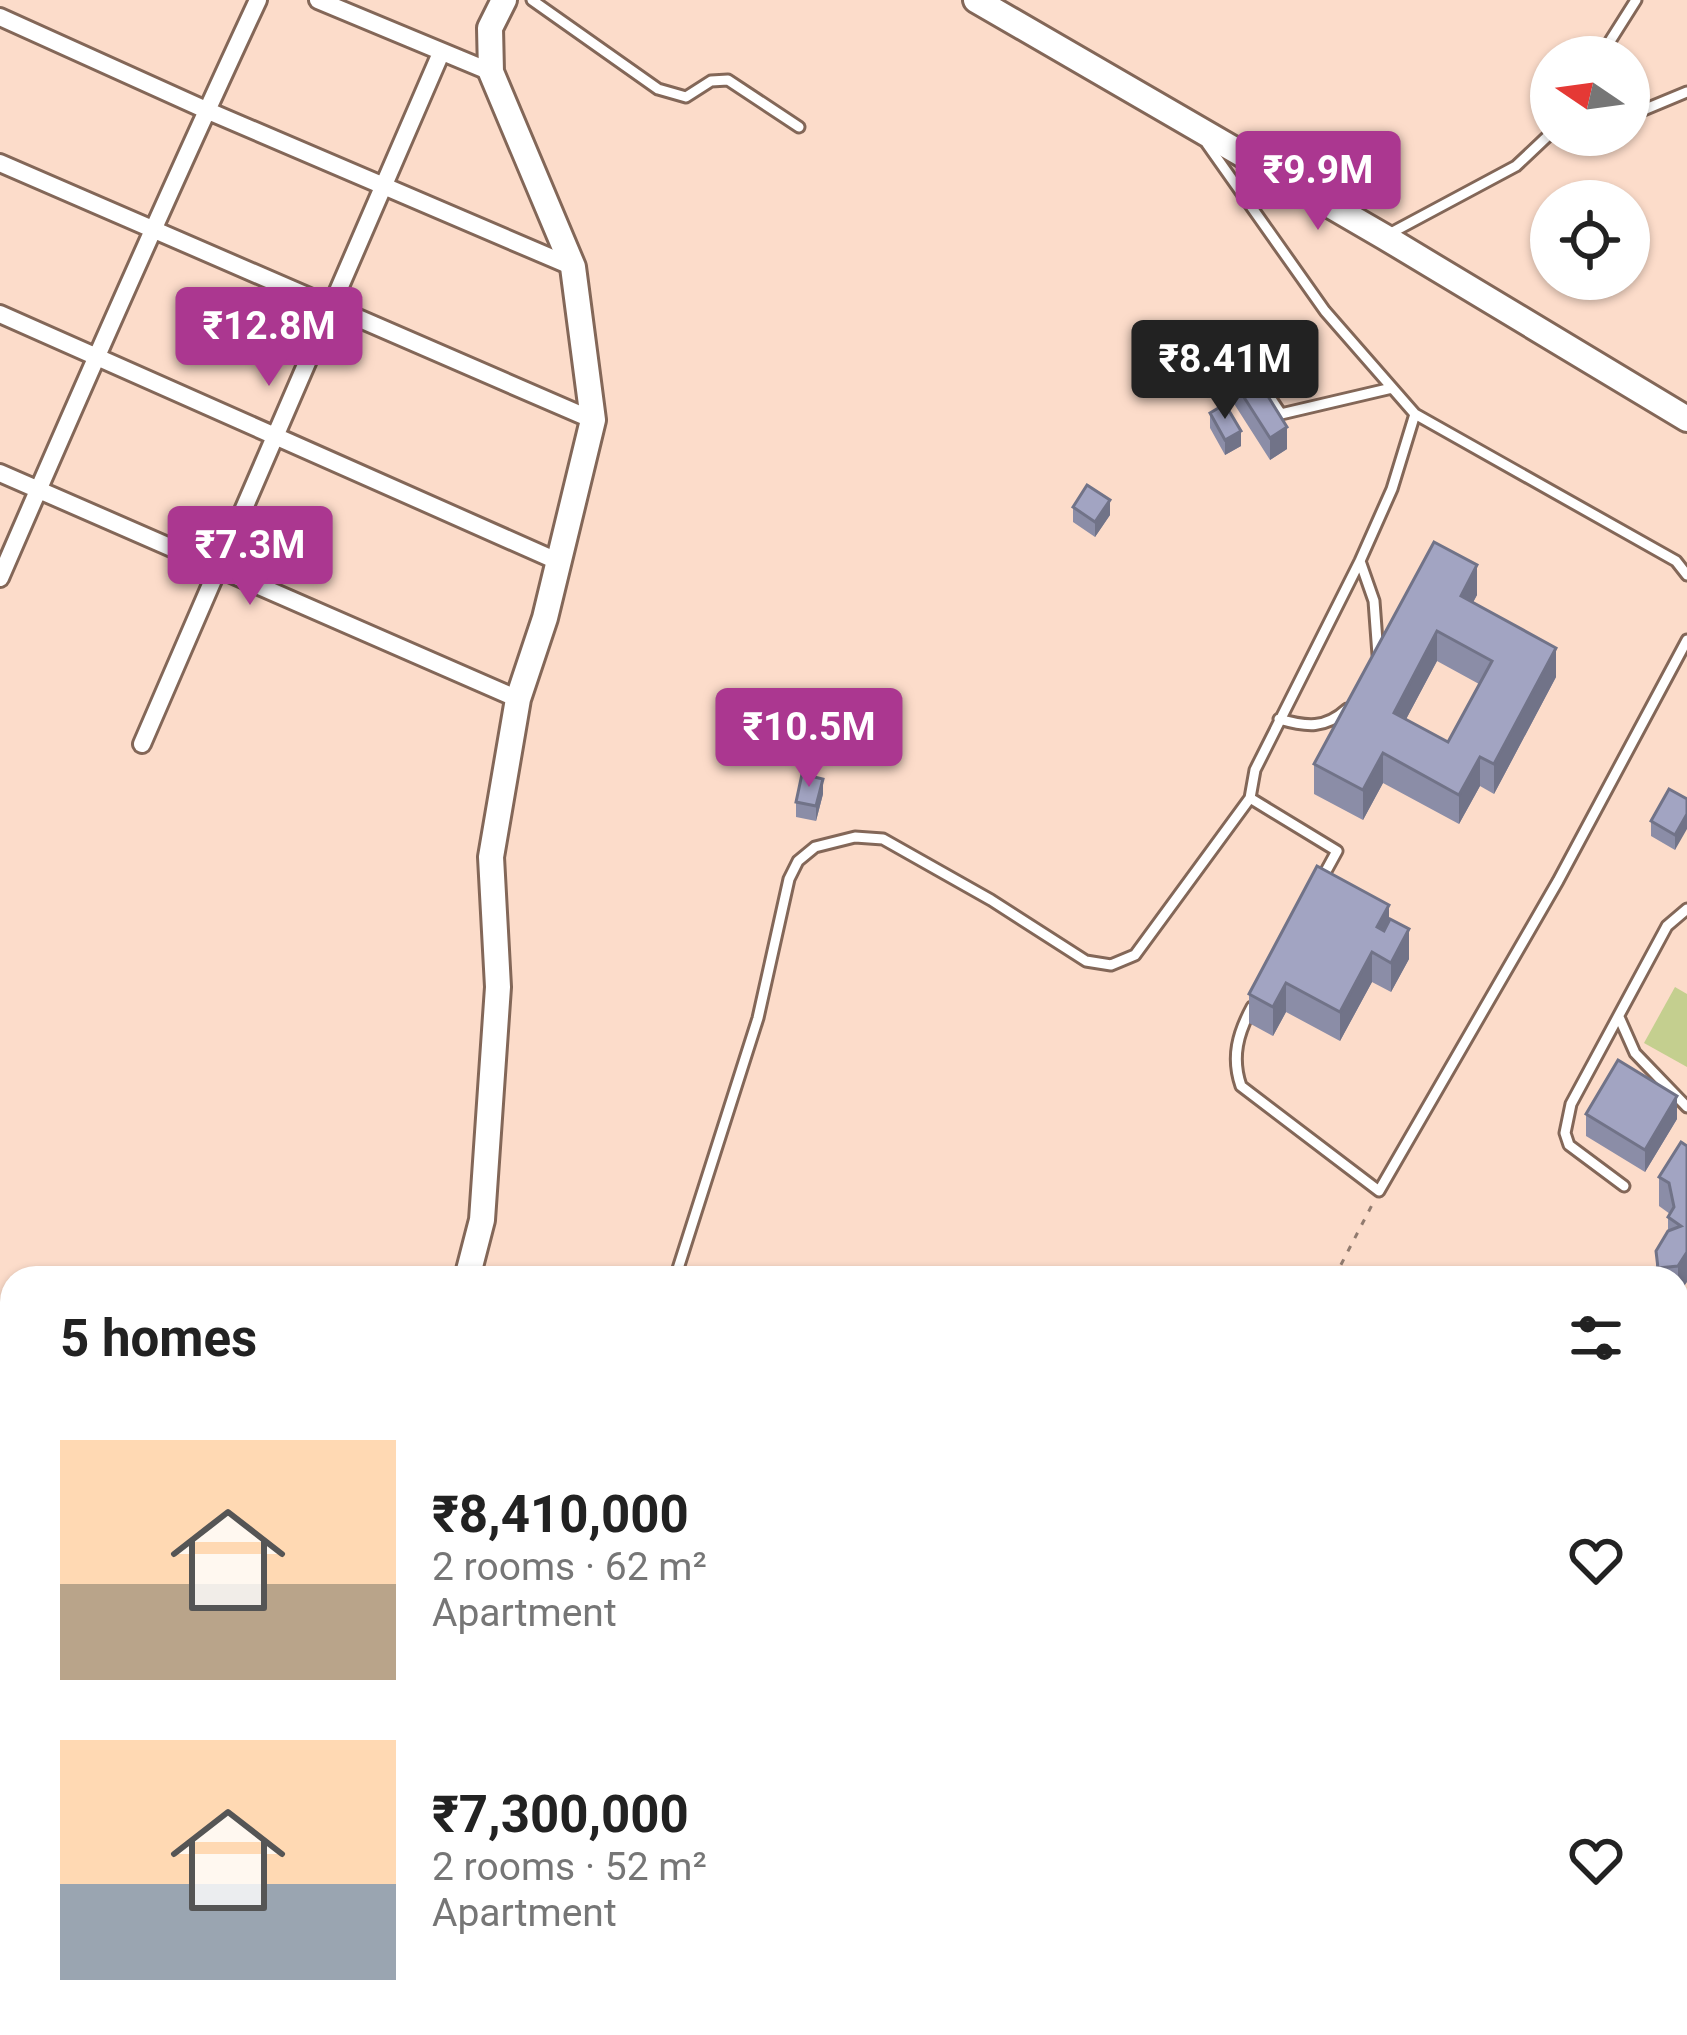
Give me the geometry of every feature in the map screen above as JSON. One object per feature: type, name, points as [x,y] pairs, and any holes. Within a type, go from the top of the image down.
[{"type":"main road","points":[[470,1266],[482,1220],[498,986],[491,857],[518,699],[545,618],[593,420],[573,267],[491,72],[490,28],[504,0]]},
{"type":"main road","points":[[976,0],[1687,419]]},
{"type":"street","points":[[0,578],[99,357],[150,229],[258,0]]},
{"type":"street","points":[[318,0],[491,72]]},
{"type":"street","points":[[0,17],[573,267]]},
{"type":"street","points":[[142,744],[440,53]]},
{"type":"street","points":[[0,163],[593,420]]},
{"type":"street","points":[[0,314],[557,561]]},
{"type":"street","points":[[0,473],[518,699]]},
{"type":"lane","points":[[532,0],[658,89],[686,97],[711,80],[728,80],[799,127]]},
{"type":"lane","points":[[1613,36],[1636,0]]},
{"type":"lane","points":[[1650,107],[1687,92]]},
{"type":"lane","points":[[1196,127],[1325,311],[1415,414],[1676,561],[1687,574]]},
{"type":"lane","points":[[1383,236],[1516,166],[1530,153]]},
{"type":"lane","points":[[1267,393],[1281,414],[1392,388]]},
{"type":"lane","points":[[679,1266],[758,1018],[797,861],[835,839],[883,839],[1087,961],[1111,964],[1135,956],[1250,798],[1255,770],[1392,489],[1415,414]]},
{"type":"lane","points":[[1360,561],[1374,601],[1378,664]]},
{"type":"lane","points":[[1262,989],[1240,1029],[1236,1070],[1241,1086],[1379,1191],[1558,881],[1687,640]]},
{"type":"lane","points":[[1280,719],[1304,727],[1332,723],[1362,695]]},
{"type":"lane","points":[[1250,798],[1337,851],[1316,890]]},
{"type":"lane","points":[[1624,1186],[1569,1144],[1565,1133],[1570,1104],[1667,926],[1687,909]]},
{"type":"lane","points":[[1619,1016],[1635,1053],[1687,1107]]},
{"type":"path","points":[[1340,1266],[1379,1191]]},
{"type":"green space","points":[[1675,987],[1687,994],[1687,1067],[1644,1043]]},
{"type":"building","points":[[1235,343],[1287,427],[1270,438],[1217,355]]},
{"type":"building","points":[[1294,351],[1308,366],[1295,379],[1280,364]]},
{"type":"building","points":[[1225,404],[1241,431],[1225,440],[1210,413]]},
{"type":"building","points":[[1087,485],[1110,500],[1095,522],[1073,507]]},
{"type":"building","points":[[1434,542],[1477,565],[1461,596],[1556,648],[1494,764],[1480,757],[1459,795],[1383,753],[1363,790],[1314,764]],"holes":[[[1437,631],[1492,661],[1448,742],[1394,713]]]},
{"type":"building","points":[[802,774],[823,779],[816,806],[796,802]]},
{"type":"building","points":[[1669,789],[1687,799],[1687,814],[1675,835],[1651,821]]},
{"type":"building","points":[[1317,866],[1389,905],[1377,927],[1384,931],[1390,919],[1409,929],[1391,963],[1372,952],[1340,1012],[1286,983],[1273,1007],[1249,994]]},
{"type":"building","points":[[1618,1060],[1677,1096],[1645,1150],[1586,1114]]},
{"type":"building","points":[[1681,1142],[1687,1146],[1687,1252],[1678,1266],[1658,1266],[1656,1251],[1668,1231],[1681,1226],[1668,1217],[1674,1207],[1669,1183],[1659,1177]]}]
